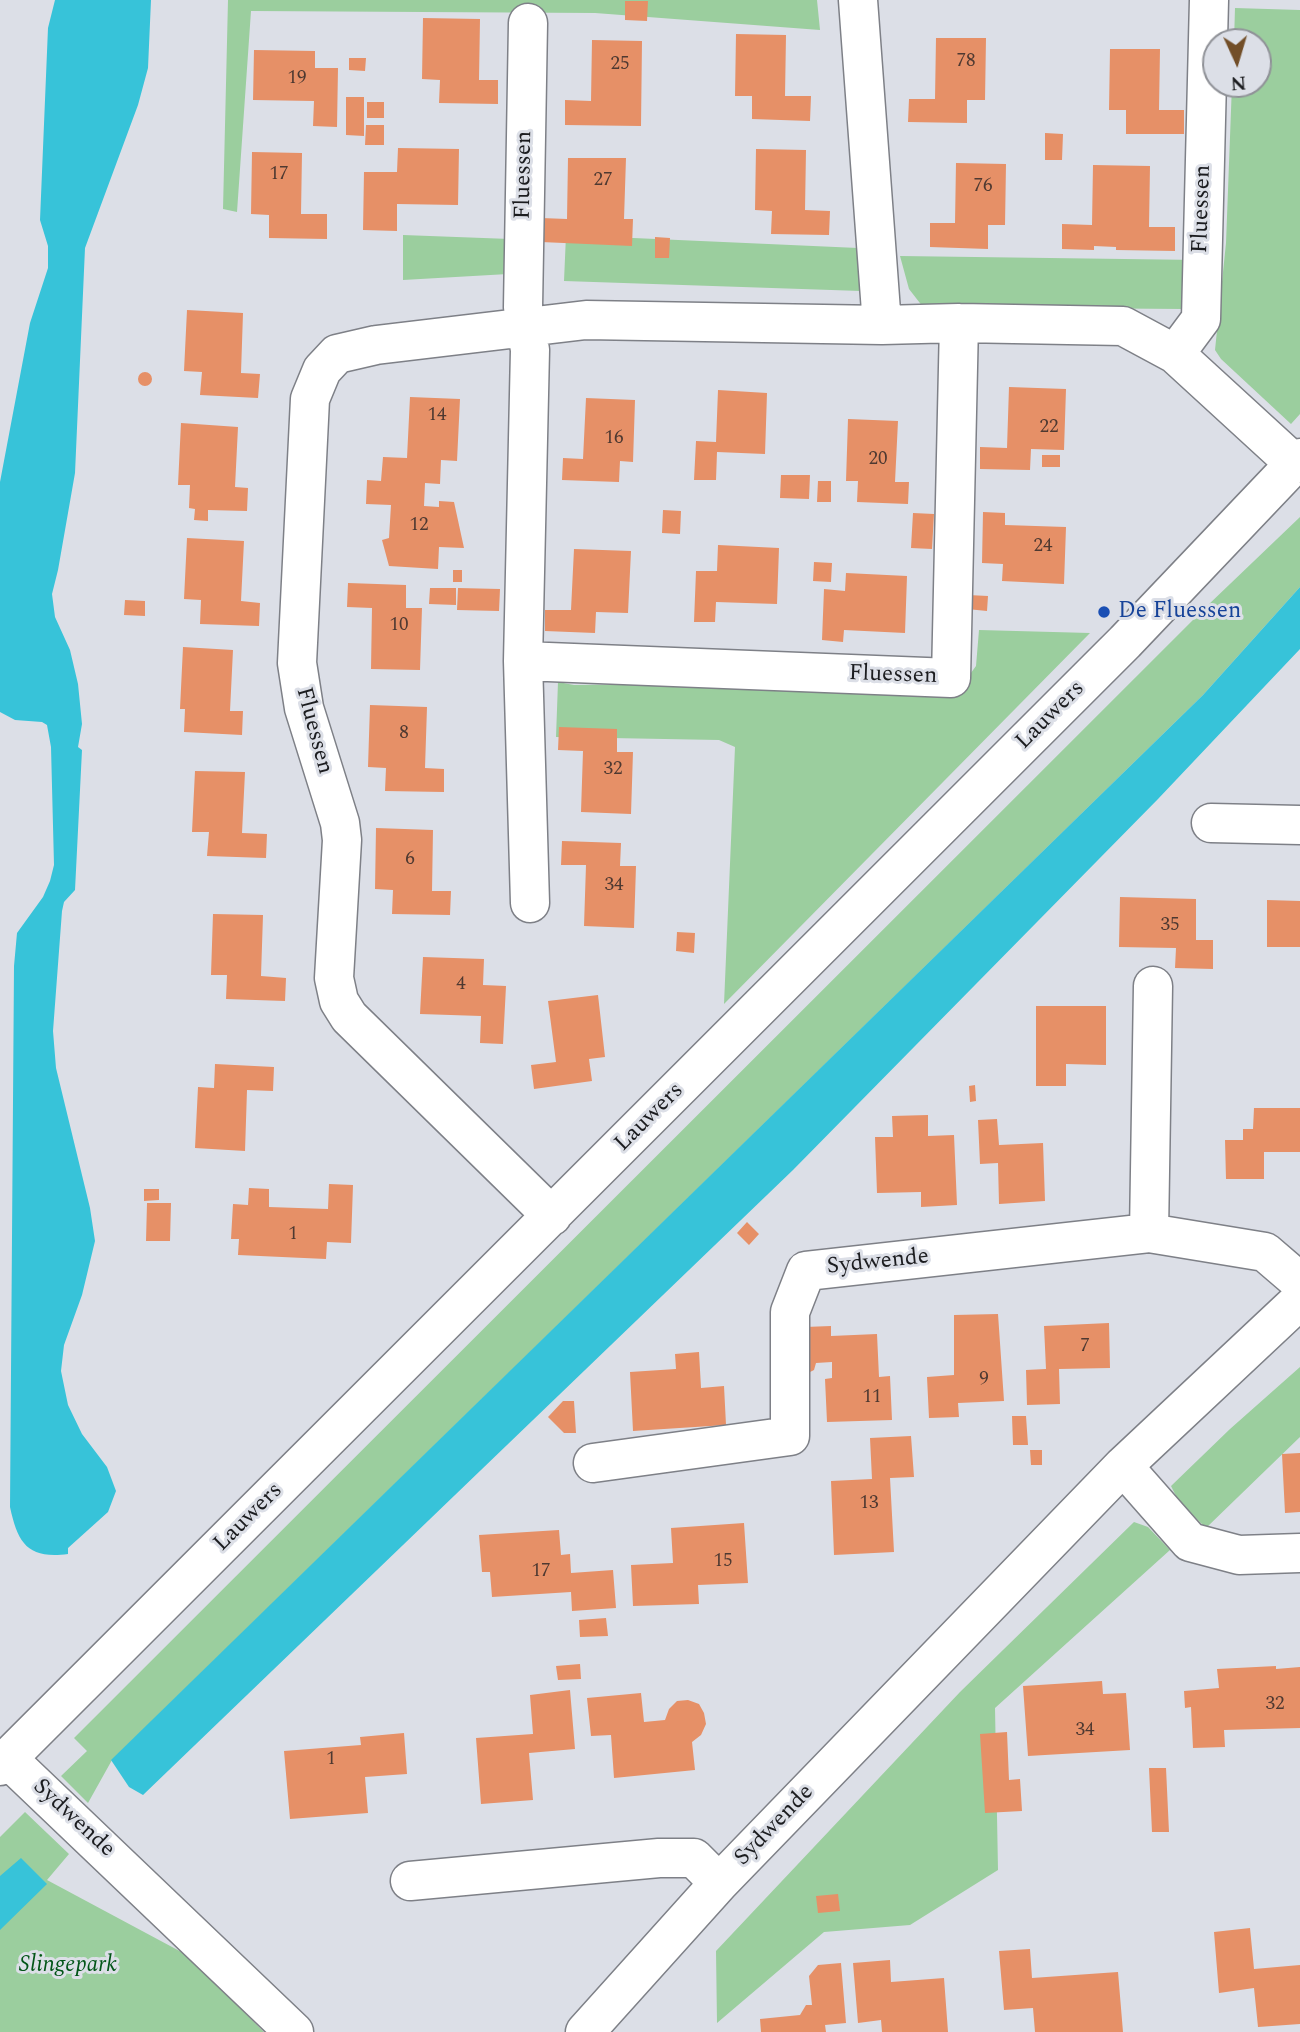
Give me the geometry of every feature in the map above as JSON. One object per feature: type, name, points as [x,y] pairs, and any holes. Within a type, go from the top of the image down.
[{"type":"street","points":[[858,0],[882,325]]},
{"type":"street","name":"Fluessen","points":[[552,1216],[349,1017],[339,1001],[334,978],[341,832],[304,708],[297,663],[310,399],[322,370],[337,354],[376,345],[586,320],[1122,326],[1175,354],[1201,319],[1209,0]]},
{"type":"street","name":"Fluessen","points":[[528,23],[523,307],[530,350],[523,661],[530,903]]},
{"type":"street","name":"Fluessen","points":[[523,661],[951,678],[959,323]]},
{"type":"street","name":"Lauwers","points":[[4,1762],[1125,642],[1297,461],[1175,354]]},
{"type":"street","points":[[1211,823],[1300,825]]},
{"type":"street","points":[[1149,1233],[1153,986]]},
{"type":"street","name":"Sydwende","points":[[593,1464],[790,1436],[790,1312],[806,1271],[1149,1233],[1265,1252],[1300,1282]]},
{"type":"street","name":"Sydwende","points":[[585,2032],[719,1883],[1123,1466],[1300,1300]]},
{"type":"street","points":[[1123,1466],[1190,1542],[1239,1555],[1300,1553]]},
{"type":"street","name":"Sydwende","points":[[4,1762],[137,1880],[294,2032]]},
{"type":"street","name":"Sydwende","points":[[410,1881],[659,1858],[694,1858],[719,1883]]},
{"type":"green space","points":[[228,0],[817,0],[820,30],[595,13],[251,11],[237,212],[223,209]]},
{"type":"green space","points":[[1235,8],[1300,10],[1300,414],[1291,424],[1221,359],[1215,350],[1226,243],[1231,98],[1272,98],[1272,28],[1234,28]]},
{"type":"green space","points":[[403,235],[510,239],[508,274],[403,280]]},
{"type":"green space","points":[[566,235],[858,248],[861,291],[564,281]]},
{"type":"green space","points":[[900,256],[1199,260],[1183,309],[923,307],[909,289]]},
{"type":"green space","points":[[1300,517],[1300,587],[1203,695],[112,1760],[88,1803],[61,1776],[87,1751],[74,1738],[1207,606]]},
{"type":"green space","points":[[979,630],[1090,633],[724,1004],[735,747],[719,740],[556,737],[558,682],[574,685],[965,681],[976,666]]},
{"type":"green space","points":[[1300,1367],[1300,1437],[1206,1528],[1179,1502],[1171,1486]]},
{"type":"green space","points":[[1134,1522],[1148,1527],[1170,1550],[995,1708],[998,1870],[910,1925],[824,1932],[717,2023],[716,1951],[960,1692]]},
{"type":"green space","name":"Slingepark","points":[[25,1812],[69,1854],[47,1880],[187,1955],[264,2032],[0,2032],[0,1837]]},
{"type":"water","points":[[55,0],[151,0],[148,68],[138,105],[85,248],[75,473],[52,594],[55,617],[70,650],[78,684],[82,724],[78,747],[82,750],[75,890],[64,902],[62,911],[53,1031],[56,1068],[90,1208],[95,1241],[82,1295],[64,1345],[61,1371],[68,1405],[82,1434],[107,1467],[116,1491],[108,1512],[68,1548],[68,1554],[54,1555],[34,1551],[27,1546],[17,1531],[10,1507],[14,966],[17,933],[43,897],[54,865],[51,747],[47,725],[42,722],[15,720],[0,712],[0,482],[30,323],[48,268],[48,246],[40,220],[48,28]]},
{"type":"water","points":[[1300,587],[1300,649],[1158,799],[793,1170],[143,1795],[129,1787],[111,1760],[1203,695]]},
{"type":"water","points":[[21,1858],[47,1884],[0,1930],[0,1876]]},
{"type":"building","points":[[625,1],[648,1],[647,21],[625,20]]},
{"type":"building","points":[[423,18],[480,19],[479,80],[498,80],[498,104],[439,103],[440,80],[422,79]]},
{"type":"building","points":[[736,34],[786,35],[785,96],[811,96],[810,121],[752,119],[752,96],[735,96]]},
{"type":"building","points":[[936,38],[986,38],[985,100],[967,100],[967,123],[908,122],[909,99],[935,99]]},
{"type":"building","points":[[592,40],[642,41],[641,126],[565,125],[565,100],[591,101]]},
{"type":"building","points":[[1110,49],[1160,49],[1159,110],[1184,110],[1184,134],[1126,134],[1126,110],[1109,110]]},
{"type":"building","points":[[254,50],[315,51],[315,68],[338,68],[337,127],[313,126],[314,101],[253,100]]},
{"type":"building","points":[[349,58],[366,58],[365,71],[349,70]]},
{"type":"building","points":[[346,97],[364,97],[364,136],[346,135]]},
{"type":"building","points":[[367,102],[384,102],[384,118],[367,118]]},
{"type":"building","points":[[366,125],[384,125],[384,145],[365,145]]},
{"type":"building","points":[[1045,133],[1063,134],[1062,160],[1045,160]]},
{"type":"building","points":[[398,148],[459,149],[458,205],[397,204],[397,231],[363,230],[364,172],[397,172]]},
{"type":"building","points":[[756,149],[806,150],[805,210],[830,211],[829,235],[771,234],[772,211],[755,210]]},
{"type":"building","points":[[252,152],[302,153],[301,214],[327,214],[327,239],[269,238],[269,215],[251,214]]},
{"type":"building","points":[[568,158],[626,158],[624,219],[633,219],[632,246],[541,242],[541,218],[567,219]]},
{"type":"building","points":[[956,163],[1006,164],[1005,225],[988,225],[988,249],[930,247],[930,223],[955,223]]},
{"type":"building","points":[[1093,165],[1150,166],[1149,227],[1175,227],[1175,251],[1116,250],[1116,247],[1094,246],[1094,250],[1062,249],[1062,224],[1092,225]]},
{"type":"building","points":[[655,237],[670,238],[669,258],[655,258]]},
{"type":"building","points":[[187,310],[243,313],[241,373],[260,374],[258,398],[200,395],[202,372],[184,371]]},
{"type":"building","points":[[142,372],[148,372],[152,379],[148,386],[142,386],[138,382],[138,376]]},
{"type":"building","points":[[1009,387],[1066,389],[1064,450],[1031,449],[1030,470],[980,469],[980,447],[1007,448]]},
{"type":"building","points":[[718,390],[767,393],[765,454],[717,452],[716,480],[694,480],[696,441],[716,442]]},
{"type":"building","points":[[410,397],[460,399],[457,461],[441,460],[440,484],[425,483],[424,506],[439,507],[439,501],[454,502],[464,548],[439,547],[438,569],[389,566],[382,540],[389,538],[391,505],[366,504],[367,480],[381,481],[383,457],[407,458]]},
{"type":"building","points":[[586,398],[635,400],[633,462],[620,461],[619,482],[562,480],[563,458],[583,459]]},
{"type":"building","points":[[848,419],[898,421],[895,482],[909,482],[908,504],[857,502],[858,481],[846,481]]},
{"type":"building","points":[[181,423],[238,427],[235,487],[248,488],[247,511],[208,510],[208,521],[194,520],[195,509],[189,508],[190,485],[178,485]]},
{"type":"building","points":[[1042,455],[1060,455],[1060,467],[1042,467]]},
{"type":"building","points":[[781,475],[810,475],[809,499],[780,498]]},
{"type":"building","points":[[818,481],[831,481],[831,502],[817,502]]},
{"type":"building","points":[[663,510],[681,511],[680,534],[662,533]]},
{"type":"building","points":[[983,512],[1005,513],[1005,525],[1066,527],[1064,584],[1002,581],[1003,564],[982,563]]},
{"type":"building","points":[[913,513],[934,514],[932,549],[911,548]]},
{"type":"building","points":[[187,538],[244,541],[241,601],[260,603],[259,626],[200,624],[201,600],[184,599]]},
{"type":"building","points":[[718,545],[779,548],[777,604],[716,602],[715,622],[694,622],[696,571],[717,571]]},
{"type":"building","points":[[574,549],[631,551],[628,613],[596,612],[595,633],[545,631],[545,610],[571,610]]},
{"type":"building","points":[[814,562],[832,563],[831,582],[813,581]]},
{"type":"building","points":[[453,570],[462,570],[462,582],[453,582]]},
{"type":"building","points":[[846,573],[907,576],[905,633],[844,630],[843,642],[822,640],[824,589],[845,591]]},
{"type":"building","points":[[348,583],[406,585],[406,608],[422,608],[420,670],[371,669],[372,608],[347,607]]},
{"type":"building","points":[[430,588],[456,588],[456,605],[429,604]]},
{"type":"building","points":[[458,588],[500,589],[499,611],[457,610]]},
{"type":"building","points":[[968,595],[988,596],[987,611],[967,609]]},
{"type":"building","points":[[125,600],[145,601],[145,616],[124,615]]},
{"type":"building","points":[[183,647],[233,650],[230,711],[243,711],[242,735],[184,732],[185,709],[180,709]]},
{"type":"building","points":[[370,705],[427,707],[425,768],[444,769],[444,792],[385,791],[386,768],[368,767]]},
{"type":"building","points":[[559,727],[617,729],[617,752],[633,752],[631,814],[581,812],[583,751],[558,750]]},
{"type":"building","points":[[195,771],[245,772],[242,833],[267,834],[266,858],[207,856],[209,832],[192,832]]},
{"type":"building","points":[[376,828],[433,830],[432,891],[451,891],[450,915],[392,914],[393,890],[375,889]]},
{"type":"building","points":[[562,841],[621,843],[620,866],[636,866],[634,928],[584,926],[586,865],[561,865]]},
{"type":"building","points":[[1120,897],[1196,899],[1196,940],[1213,940],[1213,969],[1175,968],[1176,948],[1119,947]]},
{"type":"building","points":[[1267,900],[1300,901],[1300,947],[1267,947]]},
{"type":"building","points":[[213,914],[263,915],[261,976],[286,978],[285,1001],[226,999],[227,975],[211,975]]},
{"type":"building","points":[[677,932],[695,933],[694,953],[676,951]]},
{"type":"building","points":[[423,957],[484,959],[483,985],[506,986],[503,1044],[480,1043],[481,1016],[420,1014]]},
{"type":"building","points":[[598,995],[605,1057],[589,1059],[592,1081],[534,1089],[531,1065],[556,1062],[548,1001]]},
{"type":"building","points":[[1036,1006],[1106,1006],[1106,1065],[1066,1064],[1066,1086],[1036,1086]]},
{"type":"building","points":[[215,1064],[274,1067],[273,1091],[247,1090],[245,1151],[195,1148],[198,1087],[214,1088]]},
{"type":"building","points":[[975,1085],[976,1101],[970,1102],[969,1086]]},
{"type":"building","points":[[1254,1108],[1300,1108],[1300,1152],[1264,1152],[1264,1179],[1226,1179],[1225,1140],[1243,1140],[1243,1129],[1253,1129]]},
{"type":"building","points":[[928,1115],[928,1136],[954,1135],[957,1205],[921,1207],[921,1192],[877,1193],[875,1137],[893,1137],[892,1116]]},
{"type":"building","points":[[997,1119],[999,1145],[1043,1143],[1045,1201],[999,1204],[998,1163],[980,1164],[978,1120]]},
{"type":"building","points":[[329,1184],[353,1185],[351,1243],[327,1242],[326,1259],[238,1255],[239,1239],[231,1239],[233,1204],[248,1205],[249,1188],[269,1189],[269,1207],[328,1209]]},
{"type":"building","points":[[144,1189],[159,1189],[159,1200],[144,1201]]},
{"type":"building","points":[[147,1203],[171,1203],[170,1241],[146,1241]]},
{"type":"building","points":[[747,1222],[759,1234],[749,1245],[737,1233]]},
{"type":"building","points":[[998,1314],[1004,1401],[958,1403],[959,1417],[929,1418],[927,1377],[954,1375],[954,1315]]},
{"type":"building","points":[[1109,1323],[1110,1368],[1059,1369],[1060,1404],[1027,1405],[1026,1370],[1046,1369],[1044,1326]]},
{"type":"building","points":[[831,1326],[831,1336],[877,1334],[879,1377],[890,1376],[892,1420],[827,1422],[825,1379],[832,1378],[832,1362],[816,1363],[814,1370],[808,1373],[805,1327]]},
{"type":"building","points":[[699,1352],[701,1388],[724,1386],[726,1425],[633,1431],[630,1372],[676,1369],[675,1354]]},
{"type":"building","points":[[563,1401],[574,1401],[576,1433],[564,1433],[548,1417]]},
{"type":"building","points":[[1012,1416],[1026,1416],[1028,1445],[1013,1445]]},
{"type":"building","points":[[911,1436],[914,1477],[890,1478],[894,1552],[834,1555],[831,1481],[872,1479],[870,1438]]},
{"type":"building","points":[[1030,1450],[1042,1450],[1042,1465],[1031,1465]]},
{"type":"building","points":[[1300,1453],[1300,1512],[1285,1513],[1282,1454]]},
{"type":"building","points":[[744,1523],[748,1583],[698,1585],[699,1604],[633,1606],[631,1565],[673,1563],[671,1528]]},
{"type":"building","points":[[559,1530],[561,1555],[570,1554],[571,1573],[613,1570],[616,1608],[572,1611],[571,1592],[492,1597],[490,1572],[482,1572],[479,1535]]},
{"type":"building","points":[[606,1618],[608,1636],[580,1637],[579,1620]]},
{"type":"building","points":[[580,1664],[581,1679],[558,1680],[556,1666]]},
{"type":"building","points":[[1276,1666],[1276,1669],[1300,1667],[1300,1728],[1224,1730],[1225,1747],[1193,1748],[1191,1707],[1185,1708],[1184,1691],[1219,1688],[1217,1669]]},
{"type":"building","points":[[1102,1681],[1103,1694],[1126,1693],[1130,1750],[1028,1756],[1023,1686]]},
{"type":"building","points":[[570,1690],[575,1749],[529,1753],[533,1800],[481,1804],[476,1738],[533,1734],[530,1695]]},
{"type":"building","points":[[641,1693],[644,1722],[665,1720],[669,1709],[677,1701],[688,1700],[699,1704],[706,1724],[701,1735],[692,1742],[695,1770],[614,1778],[611,1735],[591,1736],[587,1698]]},
{"type":"building","points":[[1007,1732],[1009,1780],[1020,1779],[1022,1811],[985,1813],[980,1734]]},
{"type":"building","points":[[404,1733],[407,1774],[365,1777],[368,1813],[290,1819],[284,1751],[361,1745],[360,1737]]},
{"type":"building","points":[[1149,1768],[1166,1768],[1169,1832],[1152,1832]]},
{"type":"building","points":[[838,1894],[840,1911],[818,1913],[816,1896]]},
{"type":"building","points":[[1250,1928],[1254,1969],[1300,1965],[1300,2024],[1258,2027],[1254,1988],[1219,1993],[1214,1932]]},
{"type":"building","points":[[1030,1949],[1032,1978],[1118,1972],[1123,2032],[1035,2032],[1033,2008],[1004,2010],[999,1951]]},
{"type":"building","points":[[890,1960],[891,1982],[944,1978],[948,2032],[882,2032],[881,2020],[858,2023],[853,1963]]},
{"type":"building","points":[[841,1963],[846,2023],[825,2025],[826,2032],[761,2032],[760,2019],[800,2015],[806,2005],[812,2005],[809,1976],[818,1965]]},
{"type":"place","name":"De Fluessen","points":[[1104,612]]}]
